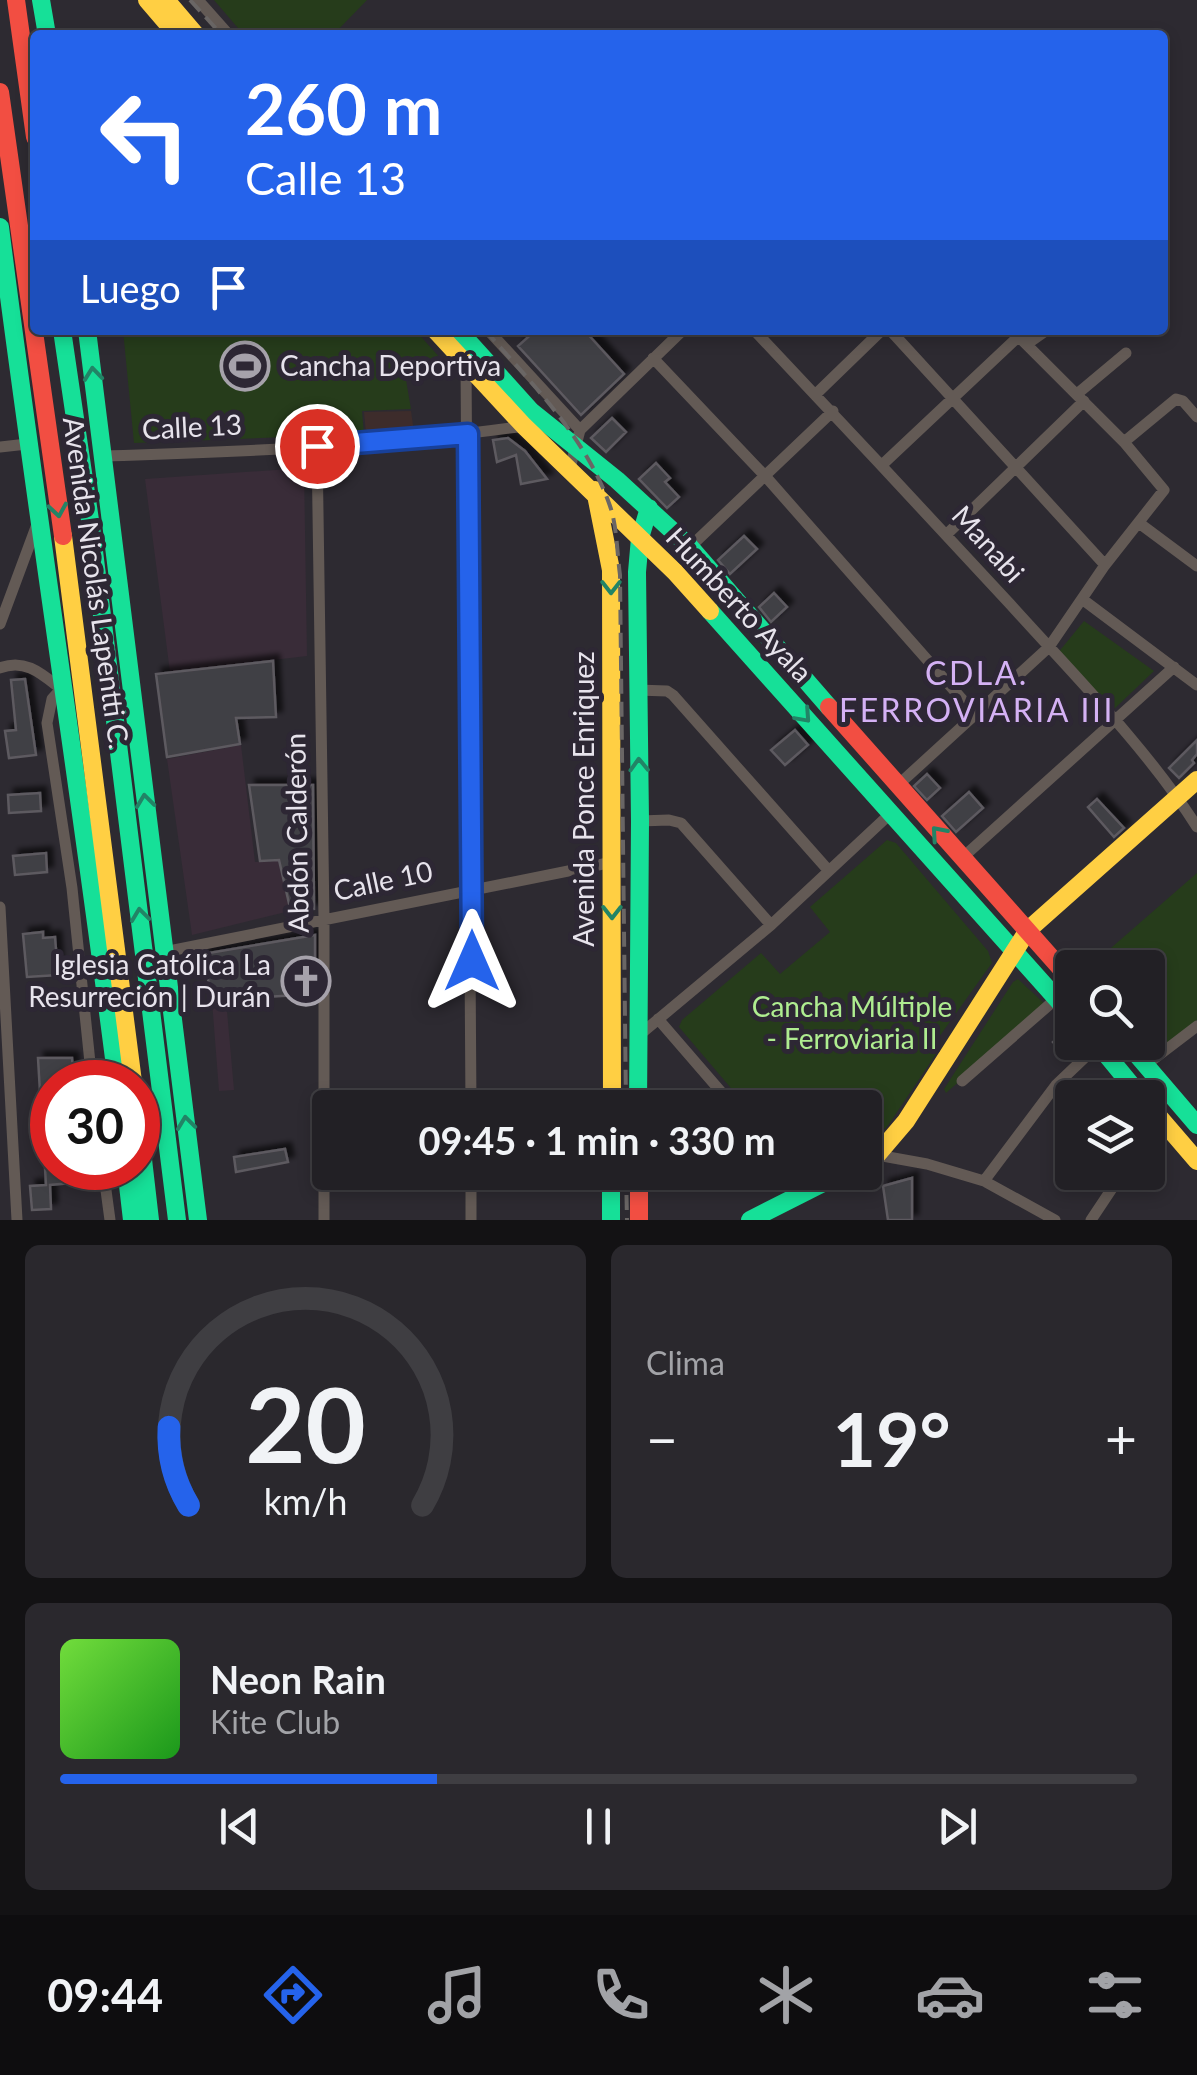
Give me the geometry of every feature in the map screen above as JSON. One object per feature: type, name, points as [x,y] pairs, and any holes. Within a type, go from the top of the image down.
[{"type":"main road","points":[[16,0],[30,102]]},
{"type":"main road","points":[[41,0],[47,30]]},
{"type":"main road","points":[[147,0],[174,30]]},
{"type":"main road","points":[[166,0],[192,30]]},
{"type":"main road","name":"Avenida Nicolás Lapentti C.","points":[[0,92],[17,275],[5,302],[40,516],[61,689],[130,1060]]},
{"type":"main road","name":"Avenida Nicolás Lapentti C.","points":[[0,227],[30,298]]},
{"type":"main road","name":"Avenida Nicolás Lapentti C.","points":[[36,335],[80,654],[116,1060]]},
{"type":"main road","name":"Avenida Nicolás Lapentti C.","points":[[63,335],[92,527],[178,1220]]},
{"type":"main road","name":"Avenida Nicolás Lapentti C.","points":[[89,335],[198,1220]]},
{"type":"main road","name":"Humberto Ayala","points":[[440,335],[524,426],[574,459],[602,469],[690,547],[1055,962]]},
{"type":"main road","name":"Humberto Ayala","points":[[462,335],[574,459],[595,491],[675,572],[1055,996]]},
{"type":"main road","points":[[595,491],[602,469]]},
{"type":"main road","name":"Avenida Ponce Enriquez","points":[[595,491],[610,570],[612,1090]]},
{"type":"main road","name":"Avenida Ponce Enriquez","points":[[638,1090],[637,572],[640,538],[649,508]]},
{"type":"main road","points":[[882,1147],[906,1122],[1028,930],[1197,780]]},
{"type":"main road","points":[[1110,1060],[1127,1080]]},
{"type":"main road","points":[[1141,1060],[1197,1124]]},
{"type":"main road","points":[[1165,1124],[1197,1161]]},
{"type":"main road","points":[[129,1190],[132,1220]]},
{"type":"main road","points":[[147,1190],[150,1220]]},
{"type":"main road","points":[[611,1190],[611,1220]]},
{"type":"main road","points":[[639,1190],[640,1220]]},
{"type":"main road","points":[[750,1220],[806,1190]]},
{"type":"street","points":[[198,0],[225,30]]},
{"type":"street","points":[[493,335],[580,430]]},
{"type":"street","points":[[574,459],[580,430],[678,335]]},
{"type":"street","name":"Manabi","points":[[759,335],[883,464],[1049,647],[1178,797],[1197,827]]},
{"type":"street","points":[[816,394],[877,335]]},
{"type":"street","points":[[895,335],[1106,565]]},
{"type":"street","points":[[883,464],[1019,337],[1124,442],[1164,490],[1049,647],[897,786]]},
{"type":"street","points":[[946,535],[1016,471],[1126,353]]},
{"type":"street","points":[[653,358],[766,477],[975,714]]},
{"type":"street","points":[[466,364],[472,1090]]},
{"type":"street","points":[[1124,442],[1176,400],[1197,417]]},
{"type":"street","points":[[690,547],[833,411]]},
{"type":"street","name":"Calle 13","points":[[102,456],[317,446],[524,426]]},
{"type":"street","points":[[0,447],[27,444]]},
{"type":"street","name":"Abdón Calderón","points":[[317,446],[324,1220]]},
{"type":"street","points":[[0,624],[40,516]]},
{"type":"street","points":[[1139,523],[1197,566]]},
{"type":"street","points":[[1082,600],[1197,685]]},
{"type":"street","points":[[0,668],[28,666],[61,689],[52,700],[47,723],[72,888],[90,1060]]},
{"type":"street","points":[[961,859],[1174,668]]},
{"type":"street","points":[[637,690],[674,695],[829,872]]},
{"type":"street","points":[[637,1037],[771,925],[891,813]]},
{"type":"street","points":[[640,821],[680,823],[771,925]]},
{"type":"street","name":"Calle 10","points":[[164,952],[612,862]]},
{"type":"street","points":[[0,907],[17,1220]]},
{"type":"street","points":[[962,1082],[1055,1000]]},
{"type":"street","points":[[658,1019],[719,1090]]},
{"type":"street","points":[[1146,1066],[1197,1026]]},
{"type":"street","points":[[984,1181],[1056,1085],[1081,1060]]},
{"type":"street","points":[[882,1160],[927,1164],[984,1181],[1055,1220]]},
{"type":"street","points":[[106,1190],[110,1220]]},
{"type":"street","points":[[471,1190],[471,1220]]},
{"type":"street","points":[[1091,1220],[1111,1190]]},
{"type":"shaded area","points":[[411,411],[414,432],[366,434],[364,412]]},
{"type":"shaded area","points":[[304,468],[307,656],[170,672],[145,479]]},
{"type":"shaded area","points":[[241,745],[255,862],[278,861],[290,911],[192,935],[167,759]]},
{"type":"shaded area","points":[[226,1000],[234,1090],[219,1091],[212,1001]]},
{"type":"green space","points":[[214,0],[367,0],[338,30],[240,30]]},
{"type":"green space","points":[[123,335],[420,335],[442,360],[406,380],[411,409],[362,411],[364,434],[134,443]]},
{"type":"green space","points":[[1084,621],[1154,671],[1112,711],[1057,654]]},
{"type":"green space","name":"Cancha Múltiple - Ferroviaria II","points":[[887,840],[896,843],[988,951],[992,963],[934,1044],[936,1054],[882,1132],[882,1090],[733,1090],[679,1027],[682,1020],[761,953],[780,974],[830,932],[810,907]]},
{"type":"green space","points":[[1197,873],[1197,1020],[1165,1047],[1165,950],[1109,950]]},
{"type":"green space","points":[[1018,979],[1046,1005],[946,1093],[944,1089]]},
{"type":"building","points":[[530,335],[589,335],[624,374],[581,415],[518,346]]},
{"type":"building","points":[[612,418],[626,432],[606,452],[591,438]]},
{"type":"building","points":[[508,438],[525,451],[547,479],[521,484],[516,455],[497,462],[493,440]]},
{"type":"building","points":[[656,463],[670,478],[665,482],[679,497],[667,508],[639,479]]},
{"type":"building","points":[[744,536],[757,549],[730,574],[718,560]]},
{"type":"building","points":[[774,593],[787,607],[771,622],[759,607]]},
{"type":"building","points":[[273,661],[276,717],[236,718],[240,744],[167,757],[156,674]]},
{"type":"building","points":[[25,679],[36,755],[9,758],[5,731],[16,730],[11,680]]},
{"type":"building","points":[[795,730],[808,745],[785,765],[771,750]]},
{"type":"building","points":[[1197,740],[1194,763],[1179,778],[1169,768]]},
{"type":"building","points":[[927,774],[940,788],[927,800],[914,786]]},
{"type":"building","points":[[249,785],[313,785],[314,909],[291,912],[279,860],[260,861]]},
{"type":"building","points":[[969,792],[983,808],[956,832],[942,816]]},
{"type":"building","points":[[40,793],[41,811],[9,813],[8,795]]},
{"type":"building","points":[[1097,799],[1124,828],[1114,837],[1088,807]]},
{"type":"building","points":[[46,853],[47,872],[15,875],[13,856]]},
{"type":"building","points":[[43,932],[43,938],[55,937],[58,975],[27,977],[23,934]]},
{"type":"building","points":[[315,935],[315,994],[212,1000],[203,954]]},
{"type":"building","points":[[38,1058],[72,1060],[38,1060]]},
{"type":"building","points":[[285,1149],[288,1162],[236,1172],[234,1157]]},
{"type":"building","points":[[912,1178],[912,1220],[888,1220],[883,1186]]},
{"type":"building","points":[[30,1190],[50,1190],[51,1209],[32,1210]]},
{"type":"railway","points":[[190,0],[217,30]]},
{"type":"railway","points":[[489,335],[572,434],[600,481],[614,522],[620,575],[626,1090]]},
{"type":"railway","points":[[626,1190],[627,1220]]},
{"type":"traffic: fast","points":[[41,0],[46,30]]},
{"type":"traffic: fast","points":[[0,227],[114,1060]]},
{"type":"traffic: fast","points":[[63,335],[91,527],[177,1220]]},
{"type":"traffic: fast","points":[[88,335],[198,1220]]},
{"type":"traffic: fast","points":[[463,335],[531,411],[617,480],[690,547],[829,707]]},
{"type":"traffic: fast","points":[[638,1090],[637,572],[640,538],[649,508]]},
{"type":"traffic: fast","points":[[710,611],[1055,997]]},
{"type":"traffic: fast","points":[[1111,1060],[1127,1080]]},
{"type":"traffic: fast","points":[[1141,1060],[1197,1125]]},
{"type":"traffic: fast","points":[[129,1190],[132,1220]]},
{"type":"traffic: fast","points":[[147,1190],[150,1220]]},
{"type":"traffic: fast","points":[[611,1190],[611,1220]]},
{"type":"traffic: fast","points":[[750,1220],[809,1190]]},
{"type":"traffic: slow","points":[[147,0],[173,30]]},
{"type":"traffic: slow","points":[[166,0],[192,30]]},
{"type":"traffic: slow","points":[[440,335],[524,426],[710,611]]},
{"type":"traffic: slow","points":[[595,490],[611,570],[612,1090]]},
{"type":"traffic: slow","points":[[63,536],[130,1060]]},
{"type":"traffic: slow","points":[[882,1149],[906,1121],[1028,930],[1197,780]]},
{"type":"traffic: slow","points":[[1165,1124],[1197,1161]]},
{"type":"traffic: jam","points":[[16,0],[30,101]]},
{"type":"traffic: jam","points":[[0,92],[30,303]]},
{"type":"traffic: jam","points":[[34,335],[63,536]]},
{"type":"traffic: jam","points":[[829,707],[1055,962]]},
{"type":"traffic: jam","points":[[639,1190],[639,1220]]},
{"type":"place","name":"Cancha Deportiva","points":[[245,366]]},
{"type":"place","name":"Iglesia Católica La Resurreción | Durán","points":[[306,981]]},
{"type":"district","name":"CDLA. FERROVIARIA III","points":[[977,692]]},
{"type":"route","points":[[317,446],[468,434],[472,961]]}]
